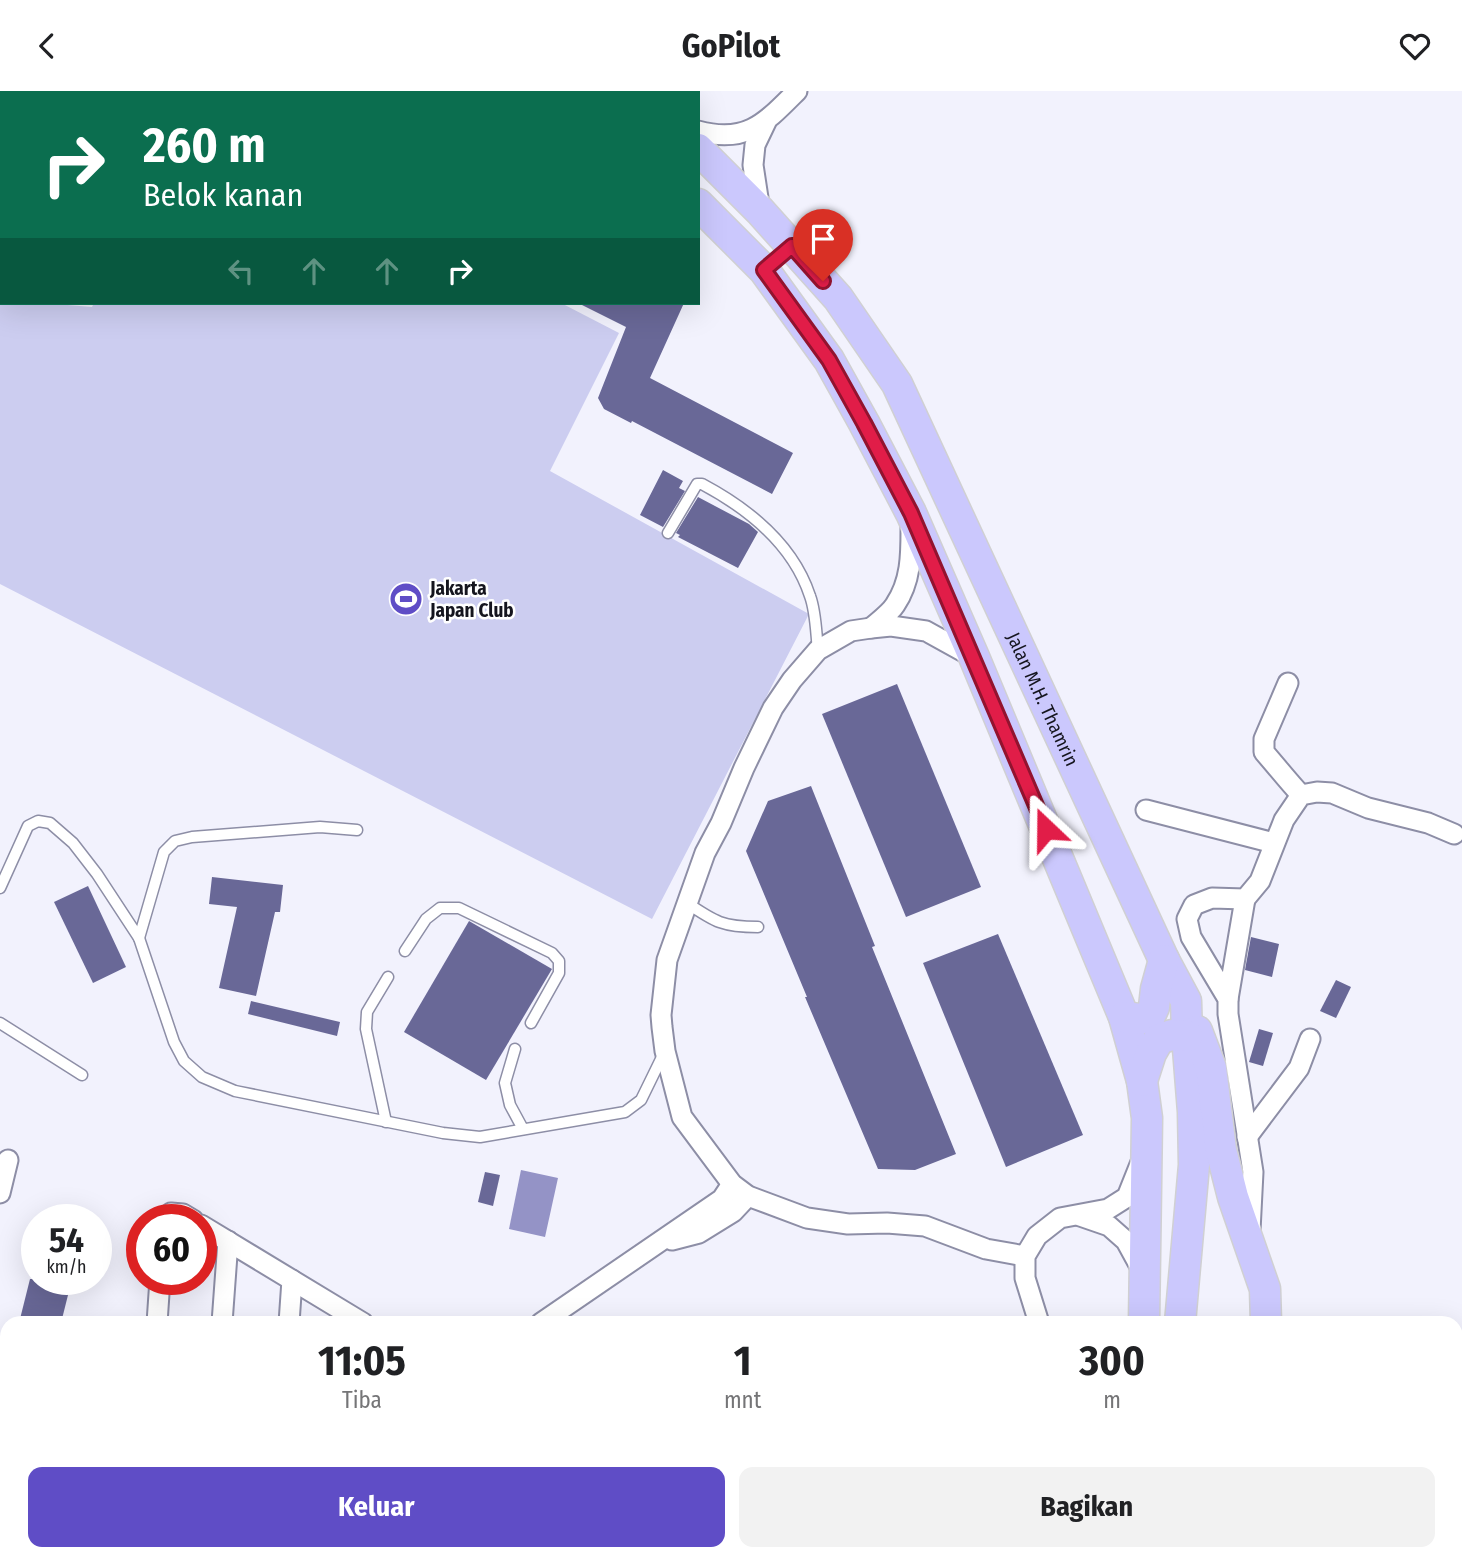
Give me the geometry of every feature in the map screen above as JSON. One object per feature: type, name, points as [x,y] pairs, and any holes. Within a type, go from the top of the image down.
[{"type":"main road","name":"Jalan M.H. Thamrin","points":[[700,151],[760,211],[838,298],[897,384],[1164,960],[1186,1001],[1194,1165],[1181,1316]]},
{"type":"main road","points":[[700,206],[764,270],[829,360],[864,423],[911,513],[1124,1017],[1142,1080],[1147,1118],[1144,1316]]},
{"type":"main road","points":[[764,270],[792,246]]},
{"type":"main road","points":[[1124,1017],[1140,1019],[1150,1016],[1164,960]]},
{"type":"main road","points":[[1186,1001],[1211,1068],[1221,1150],[1233,1197],[1265,1289],[1266,1316]]},
{"type":"main road","points":[[1142,1080],[1159,1039],[1172,1035],[1187,1035]]},
{"type":"main road","points":[[1138,1316],[1146,1278]]},
{"type":"street","points":[[700,132],[714,135],[743,133],[766,122],[797,91]]},
{"type":"street","points":[[760,211],[753,165],[755,145],[766,122]]},
{"type":"street","points":[[871,628],[895,606],[907,583],[911,563],[911,513]]},
{"type":"street","points":[[974,657],[926,631],[898,627],[851,631],[818,650],[792,680],[773,708],[705,853],[667,960],[661,1014],[665,1051],[682,1117],[732,1184],[748,1196],[807,1218],[848,1224],[925,1226],[986,1249],[1026,1256]]},
{"type":"street","points":[[1288,683],[1264,739],[1264,753],[1301,795]]},
{"type":"street","points":[[1250,1246],[1252,1172],[1228,999],[1245,899],[1260,881],[1284,820],[1301,795],[1332,793],[1368,808],[1428,823],[1454,834]]},
{"type":"street","points":[[1146,810],[1274,842]]},
{"type":"street","points":[[1228,999],[1191,937],[1187,919],[1194,905],[1212,898],[1245,899]]},
{"type":"street","points":[[1247,1137],[1299,1068],[1310,1039]]},
{"type":"street","points":[[1037,1316],[1025,1278],[1026,1256],[1037,1236],[1060,1218],[1108,1209],[1127,1197],[1147,1145]]},
{"type":"street","points":[[0,1193],[8,1160]]},
{"type":"street","points":[[551,1316],[722,1199],[732,1184]]},
{"type":"street","points":[[658,1244],[699,1233],[733,1212],[748,1196]]},
{"type":"street","points":[[1079,1216],[1109,1226],[1126,1241],[1146,1278]]},
{"type":"street","points":[[217,1234],[351,1316]]},
{"type":"street","points":[[223,1316],[228,1241]]},
{"type":"street","points":[[289,1316],[292,1280]]},
{"type":"street","points":[[157,1316],[159,1295]]},
{"type":"lane","points":[[668,533],[697,484],[702,484],[758,521],[793,562],[811,597],[818,650]]},
{"type":"lane","points":[[0,888],[28,826],[38,821],[50,823],[73,843],[97,874],[139,938],[174,1042],[184,1061],[202,1077],[235,1091],[443,1133],[481,1137],[625,1112],[641,1100],[665,1051]]},
{"type":"lane","points":[[139,938],[164,852],[174,841],[192,837],[320,827],[357,830]]},
{"type":"lane","points":[[687,903],[713,921],[735,927],[758,927]]},
{"type":"lane","points":[[405,951],[426,919],[440,908],[459,908],[552,953],[559,961],[559,974],[531,1023]]},
{"type":"lane","points":[[386,1122],[366,1029],[368,1012],[388,977]]},
{"type":"lane","points":[[0,1023],[82,1075]]},
{"type":"lane","points":[[515,1049],[505,1083],[510,1105],[523,1129]]},
{"type":"shaded area","name":"Jakarta Japan Club","points":[[0,305],[565,305],[619,333],[550,471],[809,614],[652,919],[0,584]]},
{"type":"shaded area","points":[[521,1170],[558,1178],[545,1237],[509,1229]]},
{"type":"building","points":[[582,305],[683,305],[650,378],[793,453],[772,494],[604,409],[598,398],[626,327]]},
{"type":"building","points":[[663,470],[683,481],[679,488],[685,491],[663,527],[640,515]]},
{"type":"building","points":[[698,497],[749,524],[758,532],[738,568],[678,537],[680,535],[676,533]]},
{"type":"building","points":[[897,684],[981,887],[906,917],[822,714]]},
{"type":"building","points":[[811,786],[875,946],[872,947],[956,1154],[915,1170],[878,1169],[746,851],[768,801]]},
{"type":"building","points":[[212,877],[283,885],[280,912],[275,912],[256,996],[219,988],[237,907],[209,904]]},
{"type":"building","points":[[88,886],[126,967],[93,983],[54,902]]},
{"type":"building","points":[[469,921],[552,969],[486,1080],[404,1032]]},
{"type":"building","points":[[998,934],[1083,1135],[1006,1167],[923,963]]},
{"type":"building","points":[[1251,937],[1279,944],[1272,977],[1245,970]]},
{"type":"building","points":[[1336,980],[1351,987],[1336,1018],[1320,1011]]},
{"type":"building","points":[[251,1001],[340,1022],[337,1036],[248,1014]]},
{"type":"building","points":[[1259,1029],[1273,1033],[1263,1066],[1249,1062]]},
{"type":"building","points":[[485,1172],[500,1175],[493,1206],[478,1202]]},
{"type":"building","points":[[26,1295],[68,1295],[63,1316],[21,1316]]},
{"type":"place","name":"Jakarta Japan Club","points":[[406,599]]},
{"type":"route","points":[[823,281],[792,246],[764,270],[829,360],[911,513],[1046,829]]}]
